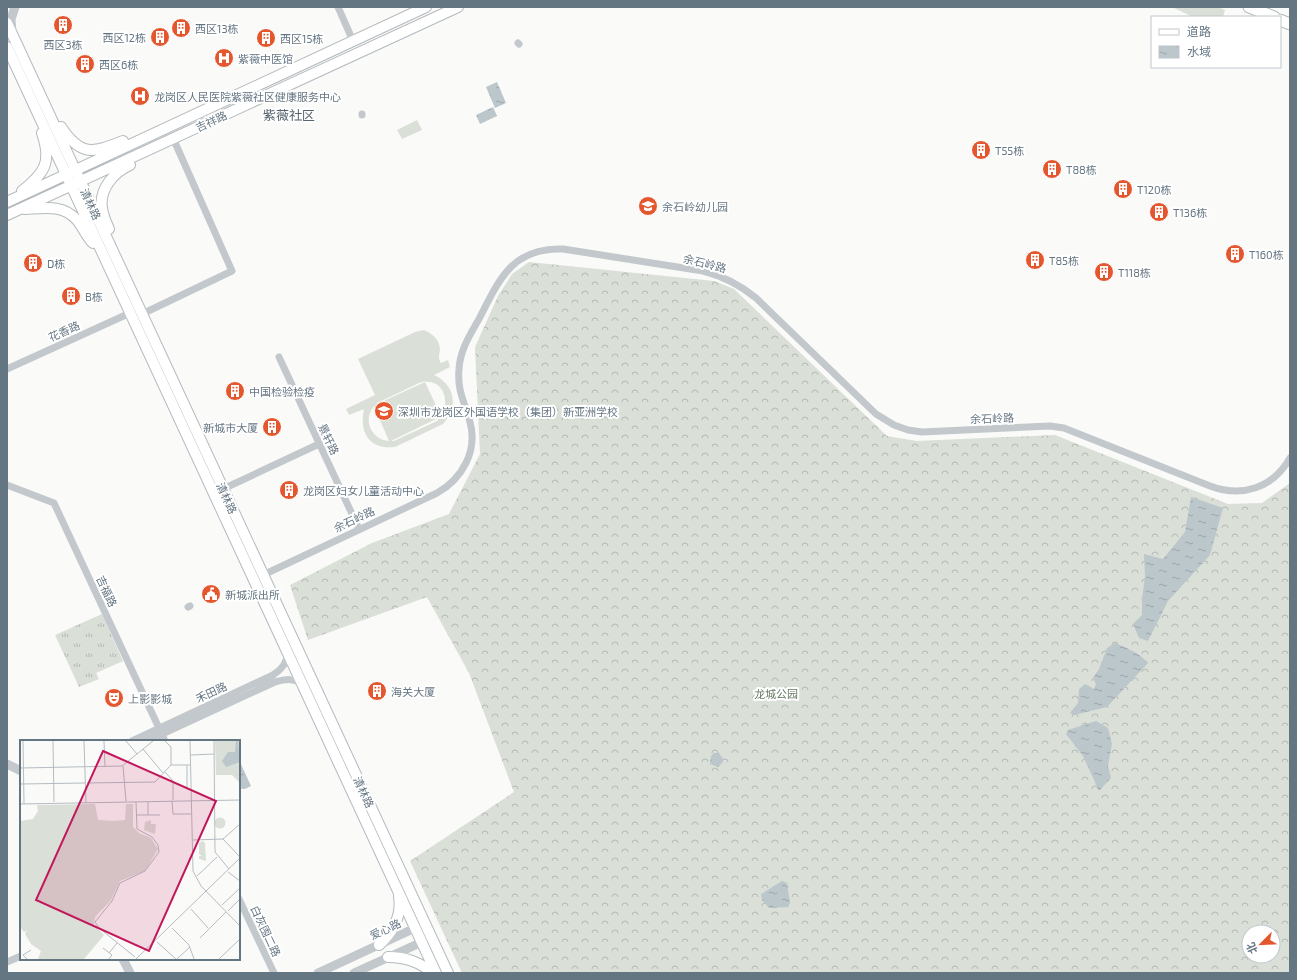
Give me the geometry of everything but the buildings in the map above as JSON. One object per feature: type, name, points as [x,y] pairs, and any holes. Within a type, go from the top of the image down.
[{"type":"main road","name":"吉祥路","points":[[10,201],[426,7]]},
{"type":"main road","name":"吉祥路","points":[[7,215],[458,7]]},
{"type":"main road","points":[[1249,7],[1272,16]]},
{"type":"main road","name":"清林路","points":[[7,23],[42,109],[106,250],[126,280],[448,973]]},
{"type":"main road","name":"清林路","points":[[7,47],[42,109]]},
{"type":"main road","points":[[10,201],[39,176],[45,164],[47,156],[45,143],[37,120],[42,109],[51,111],[68,139],[87,150],[97,151],[105,149],[123,141],[139,141]]},
{"type":"main road","points":[[18,210],[55,207],[69,213],[77,220],[90,241],[106,250],[112,237],[105,220],[102,207],[102,200],[107,185],[112,176],[134,163],[145,151]]},
{"type":"main road","name":"清林路","points":[[106,250],[110,269],[130,313],[436,973]]},
{"type":"main road","points":[[110,269],[108,257],[112,258],[120,274],[126,280]]},
{"type":"main road","points":[[379,945],[386,939],[397,918],[400,902],[397,888]]},
{"type":"main road","points":[[388,957],[397,957],[414,961],[433,973]]},
{"type":"street","points":[[7,10],[14,7]]},
{"type":"street","points":[[12,35],[11,20],[14,7]]},
{"type":"street","points":[[338,7],[353,41]]},
{"type":"street","points":[[142,314],[232,270],[174,138]]},
{"type":"street","name":"余石岭路","points":[[263,575],[443,490],[454,481],[463,469],[469,456],[472,435],[470,421],[461,397],[459,383],[460,362],[463,349],[497,284],[505,273],[528,255],[549,250],[563,249],[703,271],[735,283],[756,298],[876,414],[901,428],[922,432],[1057,426],[1071,430],[1210,486],[1232,491],[1253,489],[1268,483],[1280,473],[1290,458]]},
{"type":"street","name":"花香路","points":[[7,369],[130,313]]},
{"type":"street","name":"景轩路","points":[[279,357],[359,529]]},
{"type":"street","points":[[223,489],[319,444]]},
{"type":"street","name":"吉福路","points":[[7,485],[54,503],[162,735]]},
{"type":"street","name":"禾田路","points":[[137,740],[162,735],[273,675],[284,666],[287,660],[288,652]]},
{"type":"street","name":"禾田路","points":[[150,740],[275,682],[290,679],[296,680],[302,684]]},
{"type":"street","points":[[7,764],[20,770]]},
{"type":"street","points":[[7,770],[20,776]]},
{"type":"street","name":"白灰围二路","points":[[240,901],[274,973]]},
{"type":"street","name":"爱心路","points":[[318,973],[415,928],[428,930]]},
{"type":"street","points":[[354,973],[422,942],[428,930]]},
{"type":"street","points":[[7,962],[20,956]]},
{"type":"street","points":[[124,960],[130,973]]},
{"type":"street","points":[[130,960],[136,973]]},
{"type":"green space","points":[[1172,7],[1218,7],[1225,10],[1223,16],[1191,16]]},
{"type":"green space","points":[[417,120],[422,130],[402,139],[397,130]]},
{"type":"green space","name":"龙城公园","points":[[529,262],[714,281],[734,289],[887,436],[917,441],[1055,435],[1228,504],[1262,503],[1290,483],[1290,973],[462,973],[410,861],[514,792],[469,673],[427,597],[308,640],[290,585],[372,543],[449,514],[480,454],[475,347],[498,296],[512,274]]},
{"type":"green space","points":[[424,330],[433,335],[440,346],[439,358],[441,363],[448,360],[450,367],[434,375],[447,384],[450,390],[453,403],[451,410],[443,424],[395,447],[378,446],[368,438],[365,432],[363,425],[364,409],[349,415],[346,409],[375,395],[358,359],[415,332]],"holes":[[[425,381],[425,382],[375,405],[377,403]],[[425,382],[437,384],[444,393],[445,404],[441,416]],[[374,406],[389,441],[383,440],[374,433],[369,423],[371,411]],[[440,417],[437,421],[391,441]]]},
{"type":"green space","points":[[102,614],[123,661],[96,673],[99,679],[79,687],[55,635]]},
{"type":"water","points":[[497,82],[506,103],[495,108],[486,87]]},
{"type":"water","points":[[493,107],[497,116],[480,124],[476,115]]},
{"type":"water","points":[[1191,497],[1223,508],[1210,555],[1168,601],[1148,641],[1139,638],[1133,624],[1142,615],[1142,599],[1145,576],[1144,554],[1163,559],[1185,532]]},
{"type":"water","points":[[1115,643],[1133,651],[1148,663],[1107,707],[1074,715],[1070,713],[1078,703],[1079,689],[1085,684],[1094,689],[1096,684],[1093,678],[1099,669],[1107,648]]},
{"type":"water","points":[[1096,721],[1108,728],[1112,744],[1108,766],[1111,778],[1099,791],[1083,756],[1066,734],[1068,730]]},
{"type":"water","points":[[714,753],[719,753],[723,759],[722,763],[718,767],[710,764],[711,756]]},
{"type":"water","points":[[240,762],[251,786],[245,789],[240,788]]},
{"type":"water","points":[[782,881],[787,883],[790,903],[788,907],[769,908],[762,900],[761,894]]},
{"type":"place","name":"西区3栋","points":[[63,25]]},
{"type":"place","name":"西区13栋","points":[[181,28]]},
{"type":"place","name":"西区12栋","points":[[160,37]]},
{"type":"place","name":"西区15栋","points":[[266,38]]},
{"type":"place","name":"紫薇中医馆","points":[[224,58]]},
{"type":"place","name":"西区6栋","points":[[85,64]]},
{"type":"place","name":"龙岗区人民医院紫薇社区健康服务中心","points":[[140,96]]},
{"type":"place","name":"T55栋","points":[[981,150]]},
{"type":"place","name":"T88栋","points":[[1052,169]]},
{"type":"place","name":"T120栋","points":[[1123,189]]},
{"type":"place","name":"余石岭幼儿园","points":[[648,206]]},
{"type":"place","name":"T136栋","points":[[1159,212]]},
{"type":"place","name":"T160栋","points":[[1235,254]]},
{"type":"place","name":"T85栋","points":[[1035,260]]},
{"type":"place","name":"D栋","points":[[33,263]]},
{"type":"place","name":"T118栋","points":[[1104,272]]},
{"type":"place","name":"B栋","points":[[71,296]]},
{"type":"place","name":"中国检验检疫","points":[[235,391]]},
{"type":"place","name":"深圳市龙岗区外国语学校（集团）新亚洲学校","points":[[384,411]]},
{"type":"place","name":"新城市大厦","points":[[272,427]]},
{"type":"place","name":"龙岗区妇女儿童活动中心","points":[[289,490]]},
{"type":"place","name":"新城派出所","points":[[211,594]]},
{"type":"place","name":"海关大厦","points":[[377,691]]},
{"type":"place","name":"上影影城","points":[[114,698]]},
{"type":"district","name":"紫薇社区","points":[[289,115]]}]
